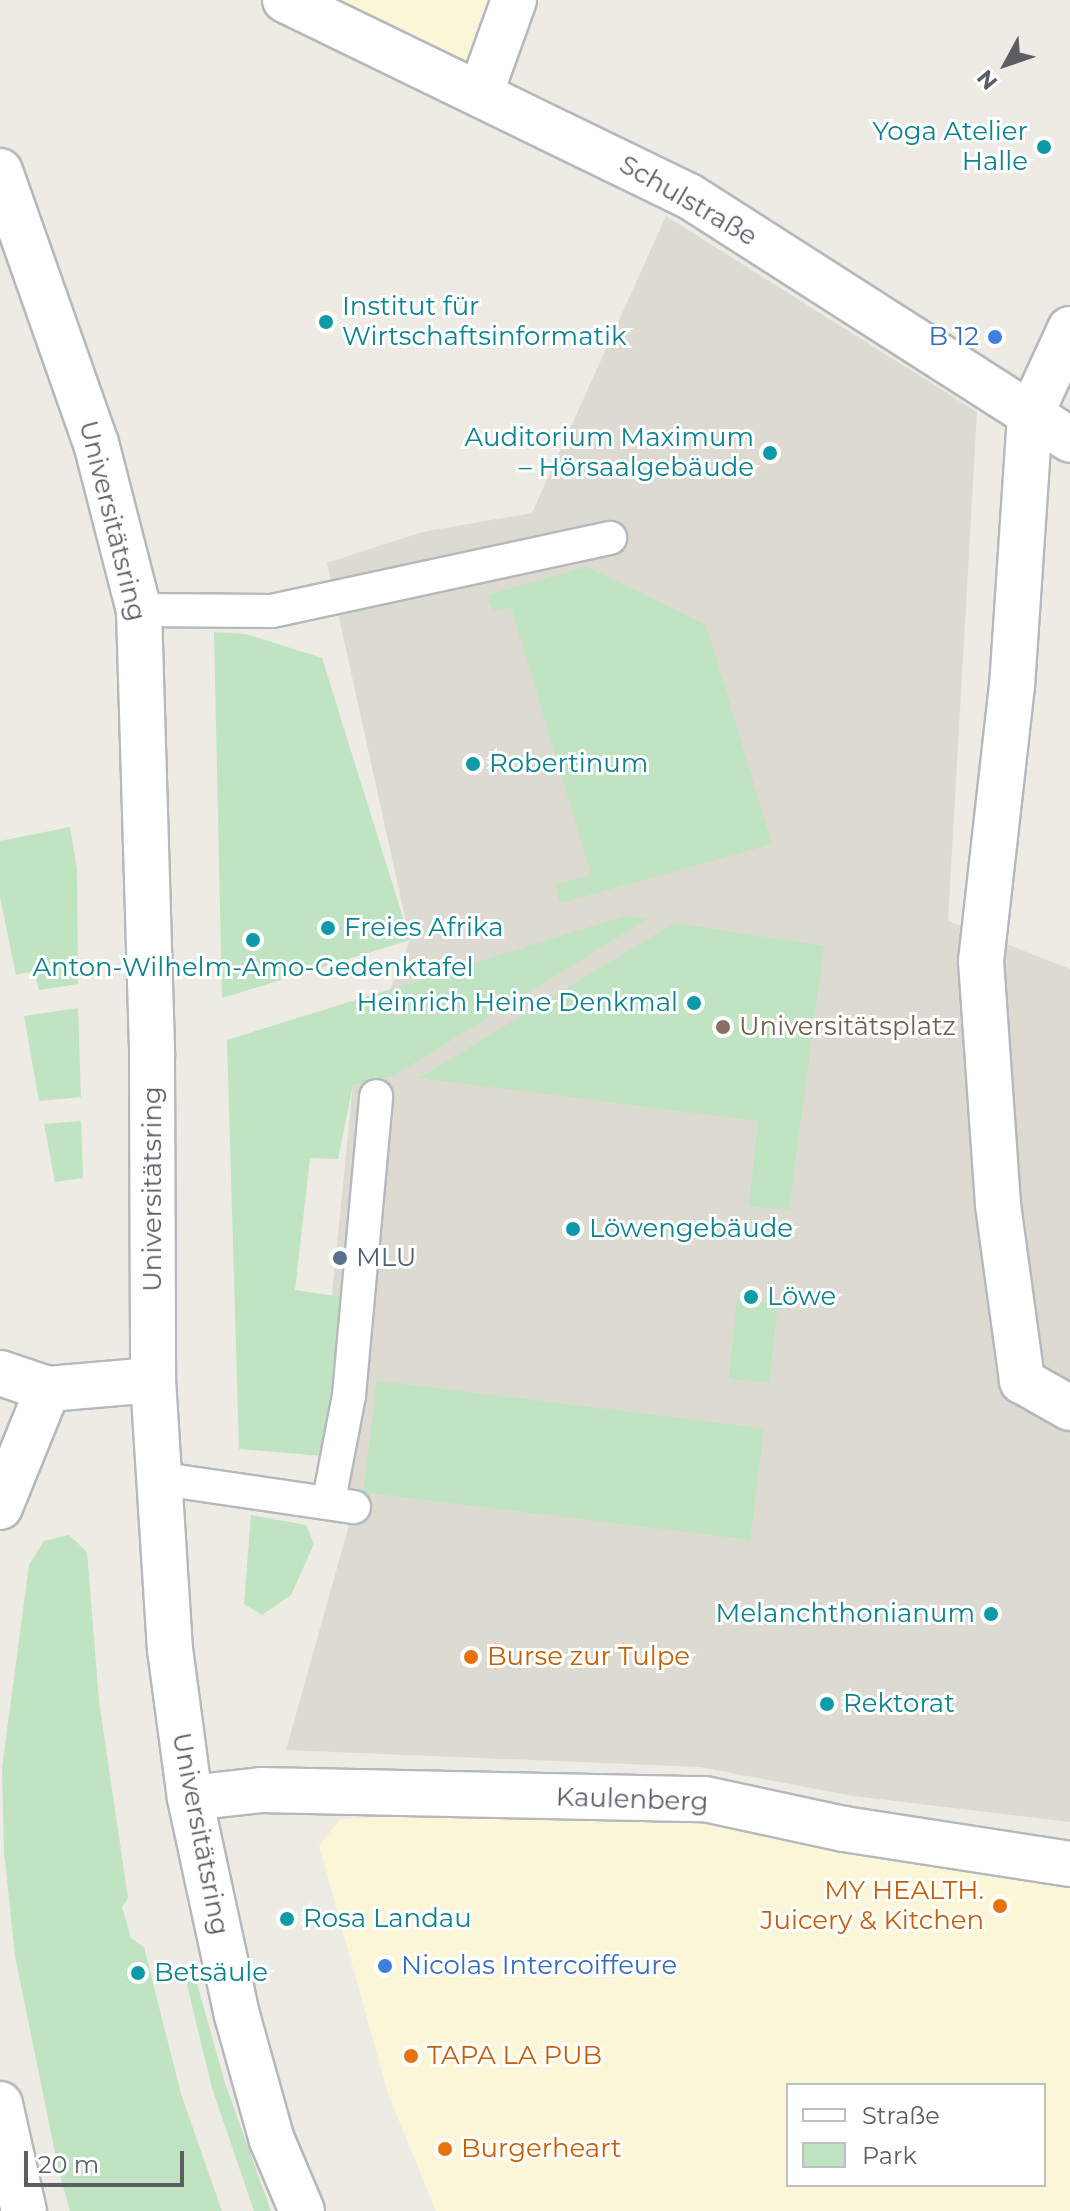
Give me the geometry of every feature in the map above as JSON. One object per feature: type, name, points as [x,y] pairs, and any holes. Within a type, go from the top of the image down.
[{"type":"street","name":"Schulstraße","points":[[285,0],[481,92],[689,196],[1070,440]]},
{"type":"street","points":[[481,92],[514,0]]},
{"type":"street","name":"Universitätsring","points":[[0,171],[96,443],[139,610],[152,1042],[153,1380],[162,1479],[170,1649],[190,1798],[241,2029],[272,2140],[302,2211]]},
{"type":"street","points":[[1070,329],[1030,416],[1012,685],[981,961],[998,1205],[1022,1381],[1070,1408]]},
{"type":"street","points":[[0,1373],[48,1389],[153,1380]]},
{"type":"street","points":[[0,1507],[48,1389]]},
{"type":"street","name":"Kaulenberg","points":[[190,1798],[261,1790],[705,1799],[844,1829],[1070,1864]]},
{"type":"street","points":[[0,2104],[24,2211]]},
{"type":"lane","points":[[139,610],[272,611],[610,538]]},
{"type":"lane","points":[[162,1479],[342,1504],[376,1096]]},
{"type":"shaded area","points":[[331,0],[495,0],[476,56],[453,65]]},
{"type":"shaded area","name":"Universitätsplatz","points":[[666,216],[977,412],[948,921],[1070,969],[1070,1822],[853,1796],[700,1767],[286,1750],[354,1507],[325,1365],[353,1084],[410,940],[327,563],[422,532],[532,513]]},
{"type":"shaded area","points":[[678,1803],[1070,1864],[1070,2211],[436,2211],[388,2094],[319,1845],[341,1819]]},
{"type":"green space","points":[[587,567],[706,625],[772,844],[560,903],[555,885],[591,874],[511,607],[493,612],[487,595]]},
{"type":"green space","points":[[214,632],[246,634],[322,658],[410,940],[222,998]]},
{"type":"green space","points":[[70,827],[77,869],[78,984],[39,990],[34,971],[16,975],[0,897],[0,841]]},
{"type":"green space","points":[[625,916],[647,919],[393,1076],[353,1085],[338,1159],[310,1158],[295,1290],[341,1297],[323,1456],[239,1449],[227,1040]]},
{"type":"green space","points":[[674,923],[824,946],[789,1210],[749,1206],[758,1121],[419,1078]]},
{"type":"green space","points":[[78,1008],[81,1097],[39,1101],[24,1016]]},
{"type":"green space","points":[[81,1121],[83,1178],[55,1182],[44,1124]]},
{"type":"green space","points":[[737,1299],[778,1303],[769,1383],[729,1379]]},
{"type":"green space","points":[[377,1381],[764,1429],[750,1540],[363,1492]]},
{"type":"green space","points":[[251,1515],[306,1525],[314,1544],[291,1595],[262,1615],[244,1604]]},
{"type":"green space","points":[[69,1535],[87,1552],[99,1701],[128,1898],[122,1907],[131,1938],[144,1947],[181,2094],[222,2211],[70,2211],[59,2172],[15,1956],[4,1852],[2,1768],[29,1565],[44,1541]]},
{"type":"green space","points":[[191,1962],[225,2083],[271,2211],[254,2211],[212,2088],[183,1968]]},
{"type":"place","name":"Yoga Atelier Halle","points":[[1044,147]]},
{"type":"place","name":"Institut für Wirtschaftsinformatik","points":[[326,322]]},
{"type":"place","name":"B 12","points":[[995,337]]},
{"type":"place","name":"Auditorium Maximum – Hörsaalgebäude","points":[[770,453]]},
{"type":"place","name":"Robertinum","points":[[473,764]]},
{"type":"place","name":"Freies Afrika","points":[[328,928]]},
{"type":"place","name":"Anton-Wilhelm-Amo-Gedenktafel","points":[[253,940]]},
{"type":"place","name":"Heinrich Heine Denkmal","points":[[694,1003]]},
{"type":"place","name":"Universitätsplatz","points":[[723,1027]]},
{"type":"place","name":"Löwengebäude","points":[[573,1229]]},
{"type":"place","name":"MLU","points":[[340,1258]]},
{"type":"place","name":"Löwe","points":[[751,1297]]},
{"type":"place","name":"Melanchthonianum","points":[[991,1614]]},
{"type":"place","name":"Burse zur Tulpe","points":[[471,1657]]},
{"type":"place","name":"Rektorat","points":[[827,1704]]},
{"type":"place","name":"MY HEALTH. Juicery & Kitchen","points":[[1000,1906]]},
{"type":"place","name":"Rosa Landau","points":[[287,1919]]},
{"type":"place","name":"Nicolas Intercoiffeure","points":[[385,1966]]},
{"type":"place","name":"Betsäule","points":[[138,1973]]},
{"type":"place","name":"TAPA LA PUB","points":[[411,2056]]},
{"type":"place","name":"Burgerheart","points":[[445,2149]]}]
